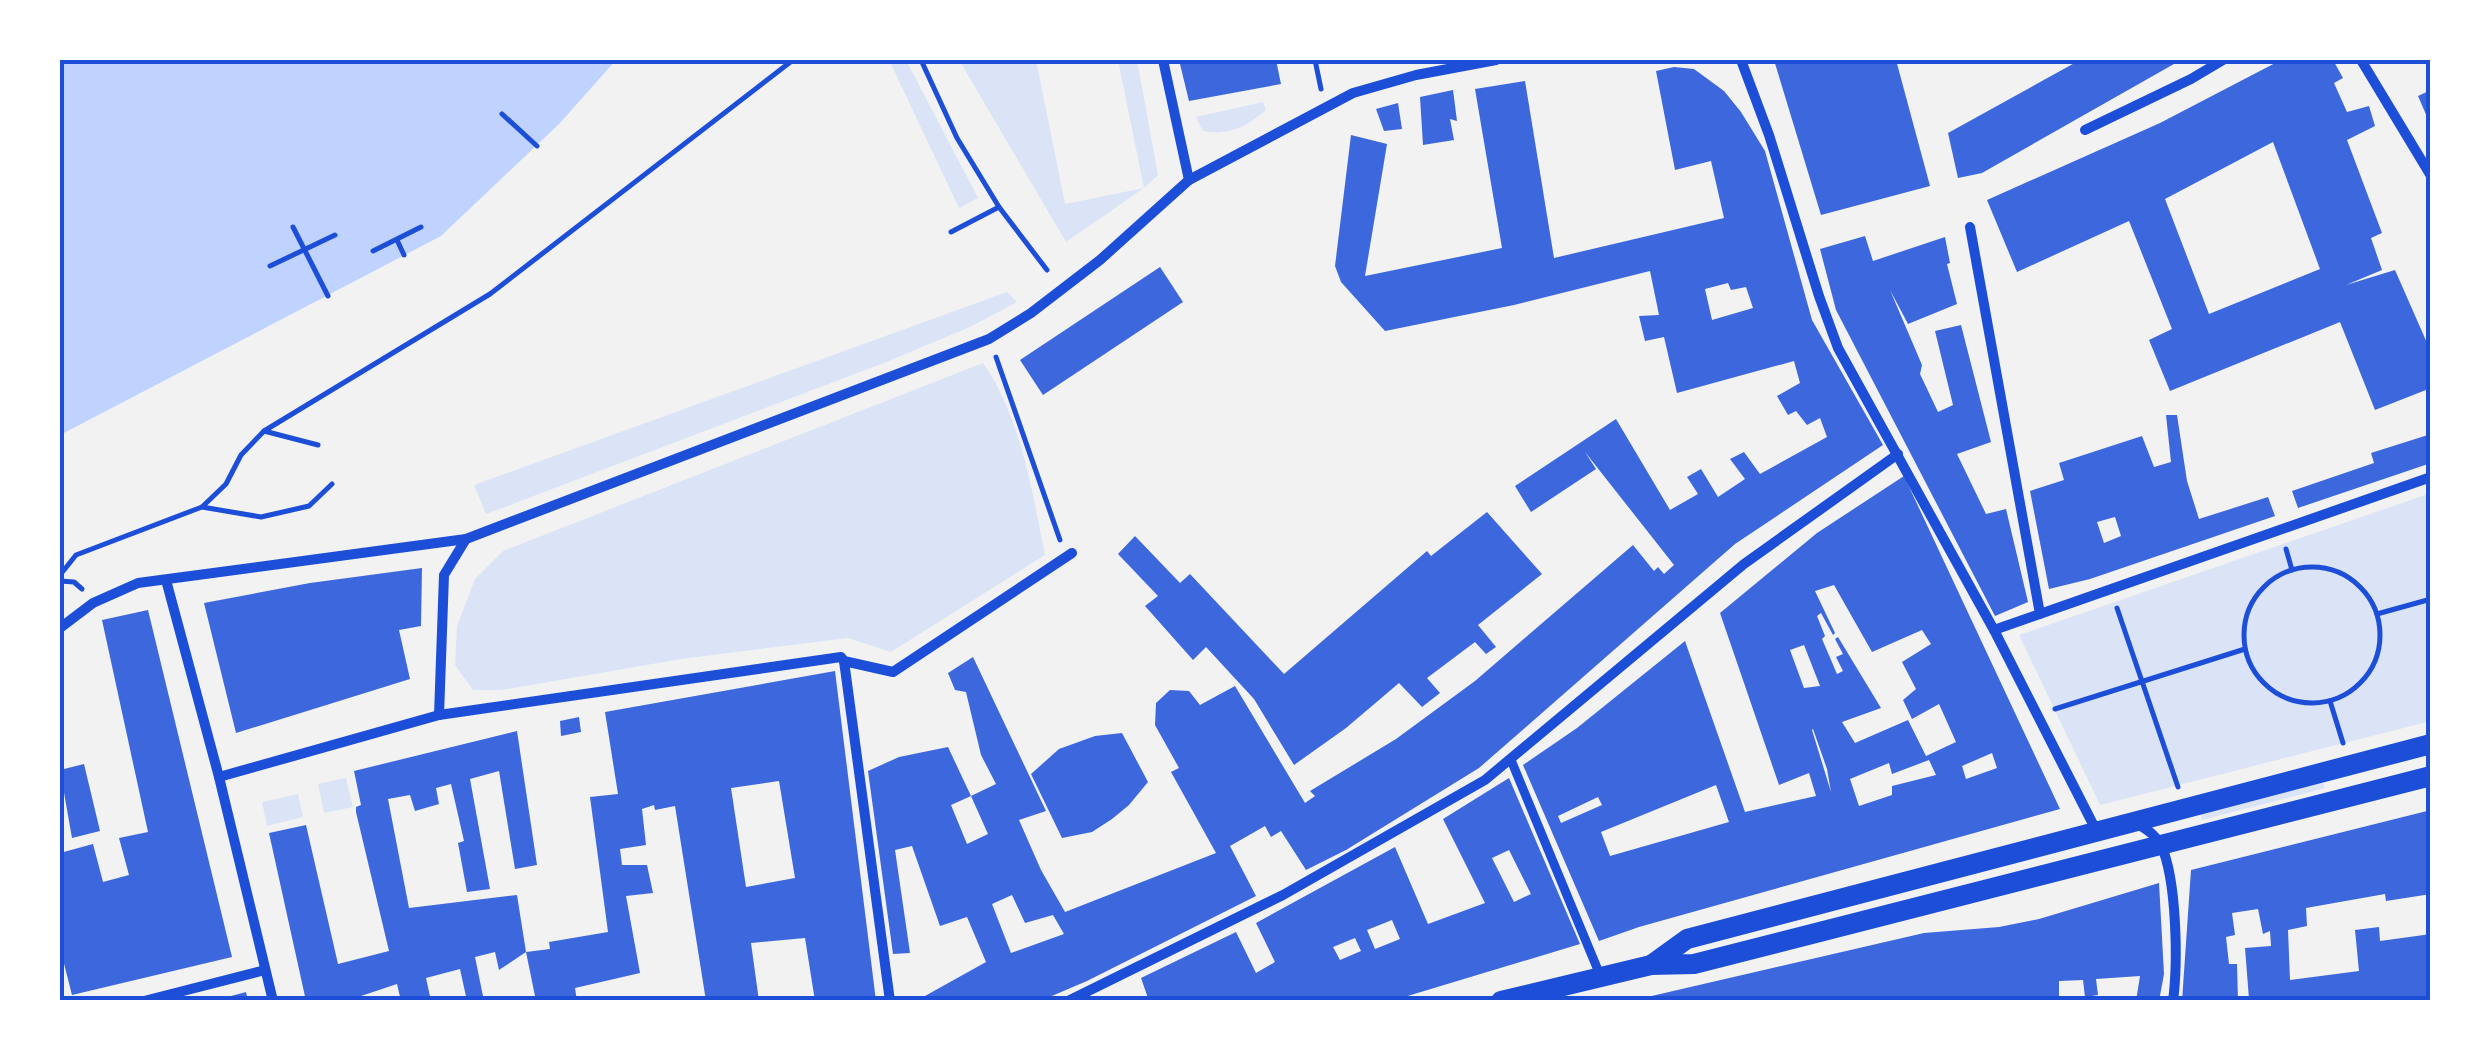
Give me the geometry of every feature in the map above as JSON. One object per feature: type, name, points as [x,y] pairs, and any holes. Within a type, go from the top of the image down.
[{"type":"main road","points":[[1651,965],[1688,939],[2431,744]]},
{"type":"main road","points":[[1502,1001],[1651,965],[1694,964],[2431,776]]},
{"type":"street","points":[[1164,60],[1189,180]]},
{"type":"street","points":[[60,628],[93,604],[138,583],[466,539],[989,339],[1031,313],[1100,260],[1189,180],[1353,93],[1416,75],[1496,60]]},
{"type":"street","points":[[1741,60],[1838,348],[1994,630],[2096,830]]},
{"type":"street","points":[[2085,130],[2223,60]]},
{"type":"street","points":[[2361,60],[2431,176]]},
{"type":"street","points":[[1970,228],[2040,614]]},
{"type":"street","points":[[1068,1001],[1283,895],[1485,780],[1744,564],[1898,454]]},
{"type":"street","points":[[1994,630],[2431,476]]},
{"type":"street","points":[[438,714],[444,575],[466,539]]},
{"type":"street","points":[[219,777],[438,714],[842,657],[844,661],[893,672],[1069,555]]},
{"type":"street","points":[[166,580],[273,1001]]},
{"type":"street","points":[[844,661],[890,1001]]},
{"type":"street","points":[[1511,760],[1600,977]]},
{"type":"street","points":[[2134,822],[2152,833],[2161,846],[2170,876],[2176,968],[2172,1001]]},
{"type":"street","points":[[144,1001],[265,970]]},
{"type":"path","points":[[86,594],[74,582],[60,578],[76,555],[202,507],[226,484],[241,455],[264,430],[490,294],[793,60]]},
{"type":"path","points":[[920,60],[957,138],[999,206],[1046,270]]},
{"type":"path","points":[[1314,60],[1326,106]]},
{"type":"path","points":[[502,114],[537,146]]},
{"type":"path","points":[[951,232],[999,206]]},
{"type":"path","points":[[293,227],[328,296]]},
{"type":"path","points":[[373,251],[421,227]]},
{"type":"path","points":[[270,266],[335,235]]},
{"type":"path","points":[[396,240],[404,256]]},
{"type":"path","points":[[989,339],[1069,555]]},
{"type":"path","points":[[264,430],[318,445]]},
{"type":"path","points":[[202,507],[262,517],[309,506],[332,484]]},
{"type":"path","points":[[2328,569],[2349,578],[2366,594],[2377,614],[2380,636],[2372,668],[2350,692],[2330,702],[2296,701],[2267,686],[2253,670],[2245,648],[2244,626],[2251,604],[2265,586],[2292,570],[2328,569]]},
{"type":"path","points":[[2111,590],[2180,794]]},
{"type":"path","points":[[2377,614],[2431,598]]},
{"type":"path","points":[[2038,714],[2245,648]]},
{"type":"path","points":[[2330,702],[2350,764]]},
{"type":"shaded area","points":[[889,60],[906,60],[978,198],[959,208]]},
{"type":"shaded area","points":[[959,60],[1036,60],[1065,204],[1144,188],[1066,242]]},
{"type":"shaded area","points":[[1118,60],[1137,60],[1158,175],[1144,188]]},
{"type":"shaded area","points":[[1263,102],[1266,110],[1228,131],[1203,131],[1196,117]]},
{"type":"shaded area","points":[[1007,292],[1017,302],[970,327],[486,514],[474,485]]},
{"type":"shaded area","points":[[983,363],[1016,431],[1045,555],[891,652],[848,638],[681,659],[502,690],[473,690],[455,665],[457,626],[475,579],[503,551]]},
{"type":"shaded area","points":[[2431,493],[2431,721],[2100,805],[2019,635]]},
{"type":"shaded area","points":[[346,778],[353,807],[324,813],[318,784]]},
{"type":"shaded area","points":[[2323,783],[2325,788],[2202,820],[2201,813]]},
{"type":"shaded area","points":[[298,794],[303,817],[267,826],[262,802]]},
{"type":"water","points":[[60,60],[616,60],[559,124],[441,236],[60,435]]},
{"type":"building","points":[[1179,60],[1276,60],[1281,84],[1189,101]]},
{"type":"building","points":[[1774,60],[1896,60],[1930,186],[1821,215]]},
{"type":"building","points":[[2080,60],[2181,60],[1982,173],[1958,178],[1948,133]]},
{"type":"building","points":[[2281,60],[2333,60],[2343,78],[2334,83],[2347,112],[2369,106],[2375,126],[2347,140],[2382,233],[2371,238],[2382,270],[2346,285],[2395,270],[2431,352],[2431,388],[2375,410],[2340,322],[2170,391],[2149,340],[2172,329],[2129,221],[2017,272],[1987,200],[2160,123]],"holes":[[[2273,142],[2320,269],[2209,314],[2165,199]]]},
{"type":"building","points":[[1674,67],[1694,69],[1724,91],[1765,151],[1812,320],[1883,445],[1735,544],[1479,768],[1346,850],[1306,870],[1281,831],[1271,837],[1265,826],[1230,846],[1256,896],[1040,1001],[916,1001],[986,962],[967,917],[940,926],[912,846],[895,850],[910,953],[893,954],[868,771],[899,757],[948,747],[971,796],[996,784],[981,755],[966,692],[955,690],[948,673],[973,657],[1046,811],[1019,820],[1065,912],[1216,853],[1171,772],[1179,768],[1155,725],[1156,703],[1170,690],[1189,691],[1200,705],[1235,686],[1305,803],[1315,796],[1310,791],[1396,739],[1475,681],[1633,545],[1654,571],[1658,567],[1664,574],[1674,565],[1585,452],[1596,469],[1531,512],[1515,486],[1616,419],[1670,510],[1698,494],[1687,477],[1701,469],[1718,497],[1745,479],[1730,459],[1744,452],[1760,474],[1827,437],[1820,418],[1807,425],[1796,411],[1788,415],[1777,396],[1800,383],[1794,361],[1677,393],[1664,337],[1645,341],[1639,316],[1659,315],[1650,271],[1514,305],[1385,331],[1341,282],[1335,266],[1351,135],[1387,144],[1365,276],[1502,248],[1475,89],[1525,81],[1554,258],[1724,218],[1711,161],[1675,170],[1656,71]],"holes":[[[1728,283],[1731,290],[1746,287],[1753,308],[1712,320],[1705,289]],[[971,796],[988,834],[967,844],[951,805]],[[1012,895],[1025,923],[1053,915],[1064,934],[1011,953],[992,904]]]},
{"type":"building","points":[[1453,90],[1457,121],[1450,119],[1454,140],[1423,145],[1420,97]]},
{"type":"building","points":[[2431,90],[2431,126],[2418,96]]},
{"type":"building","points":[[1398,103],[1402,129],[1384,131],[1376,109]]},
{"type":"building","points":[[1865,236],[1873,261],[1945,237],[1957,304],[1908,324],[1890,290],[1938,412],[1953,405],[1935,331],[1961,325],[1991,442],[1957,454],[1986,514],[2006,509],[2028,602],[1995,616],[1836,310],[1820,249]]},
{"type":"building","points":[[1160,267],[1183,302],[1043,395],[1020,360]]},
{"type":"building","points":[[2166,415],[2177,415],[2187,481],[2199,519],[2268,497],[2275,516],[2090,579],[2049,589],[2030,491],[2064,480],[2059,463],[2142,436],[2154,467],[2171,462]],"holes":[[[2115,517],[2121,536],[2104,543],[2097,522]]]},
{"type":"building","points":[[2431,434],[2431,463],[2298,508],[2292,491],[2374,463],[2371,453]]},
{"type":"building","points":[[1904,476],[2060,809],[1599,941],[1523,765],[1577,728],[1685,641],[1745,812],[1816,796],[1809,773],[1779,785],[1720,613],[1817,533]],"holes":[[[1834,585],[1872,652],[1922,630],[1931,644],[1902,662],[1916,689],[1903,700],[1912,719],[1939,704],[1956,742],[1926,756],[1908,720],[1855,743],[1842,722],[1881,708],[1838,637],[1835,639],[1843,654],[1836,657],[1843,671],[1837,674],[1817,616],[1821,613],[1835,633],[1815,591]],[[1804,645],[1820,686],[1804,688],[1790,650]],[[1813,729],[1827,769],[1831,792],[1812,730]],[[1992,753],[1997,768],[1966,779],[1962,766]],[[1929,760],[1936,775],[1892,786],[1892,795],[1859,806],[1850,779],[1889,763],[1892,774]],[[1716,785],[1729,822],[1610,856],[1601,832]],[[1598,797],[1602,805],[1561,823],[1558,816]]]},
{"type":"building","points":[[1487,512],[1542,574],[1478,625],[1496,647],[1486,654],[1475,642],[1427,678],[1440,693],[1422,707],[1399,683],[1294,765],[1254,699],[1206,647],[1193,660],[1145,606],[1158,596],[1118,554],[1135,536],[1180,583],[1190,574],[1284,674],[1427,551],[1431,556]]},
{"type":"building","points":[[422,568],[421,626],[399,630],[410,679],[236,733],[204,603]]},
{"type":"building","points":[[148,610],[232,957],[72,995],[60,948],[60,853],[93,844],[103,882],[129,875],[119,838],[148,832],[102,620]]},
{"type":"building","points":[[835,671],[876,1001],[815,1001],[805,938],[751,943],[759,1001],[706,1001],[675,806],[655,810],[654,805],[642,809],[646,845],[620,849],[622,865],[647,865],[653,893],[626,896],[640,973],[575,988],[577,1001],[536,1001],[526,952],[550,949],[549,942],[608,932],[590,797],[618,794],[605,712]],"holes":[[[779,781],[795,878],[746,887],[731,788]]]},
{"type":"building","points":[[579,717],[581,732],[561,736],[560,721]]},
{"type":"building","points":[[517,731],[537,865],[515,869],[499,771],[470,779],[490,889],[467,892],[458,843],[464,841],[451,784],[436,788],[439,804],[415,811],[410,795],[388,799],[409,908],[517,895],[526,952],[499,970],[495,952],[475,957],[484,1001],[467,1001],[460,969],[426,978],[431,1001],[401,1001],[397,984],[361,996],[362,1001],[306,1001],[269,833],[306,825],[338,964],[389,951],[356,812],[361,805],[354,771]]},
{"type":"building","points":[[1122,733],[1148,782],[1112,819],[1092,832],[1062,838],[1031,774],[1059,749],[1095,736]]},
{"type":"building","points":[[84,764],[100,831],[72,838],[60,770]]},
{"type":"building","points":[[1509,778],[1580,944],[1391,1001],[1149,1001],[1141,978],[1236,932],[1256,973],[1275,962],[1256,923],[1395,847],[1428,924],[1485,903],[1443,819]],"holes":[[[1509,850],[1531,894],[1514,902],[1492,858]],[[1392,920],[1400,939],[1375,949],[1367,930]],[[1355,938],[1361,951],[1340,960],[1333,947]]]},
{"type":"building","points":[[2431,810],[2431,894],[2386,901],[2385,894],[2306,908],[2307,926],[2288,930],[2290,980],[2359,971],[2355,930],[2379,927],[2380,941],[2431,934],[2431,1001],[2292,1001],[2292,996],[2249,999],[2245,948],[2271,946],[2270,931],[2263,934],[2258,909],[2232,913],[2235,935],[2226,937],[2229,964],[2237,964],[2238,1001],[2182,1001],[2191,870]]},
{"type":"building","points":[[2159,883],[2164,974],[2159,1001],[2136,1001],[2140,976],[2096,979],[2098,995],[2085,997],[2083,980],[2059,981],[2057,1001],[1630,1001],[1924,933],[1999,927],[2039,919]]},
{"type":"building","points":[[246,992],[248,1001],[216,1001],[216,1000]]}]
